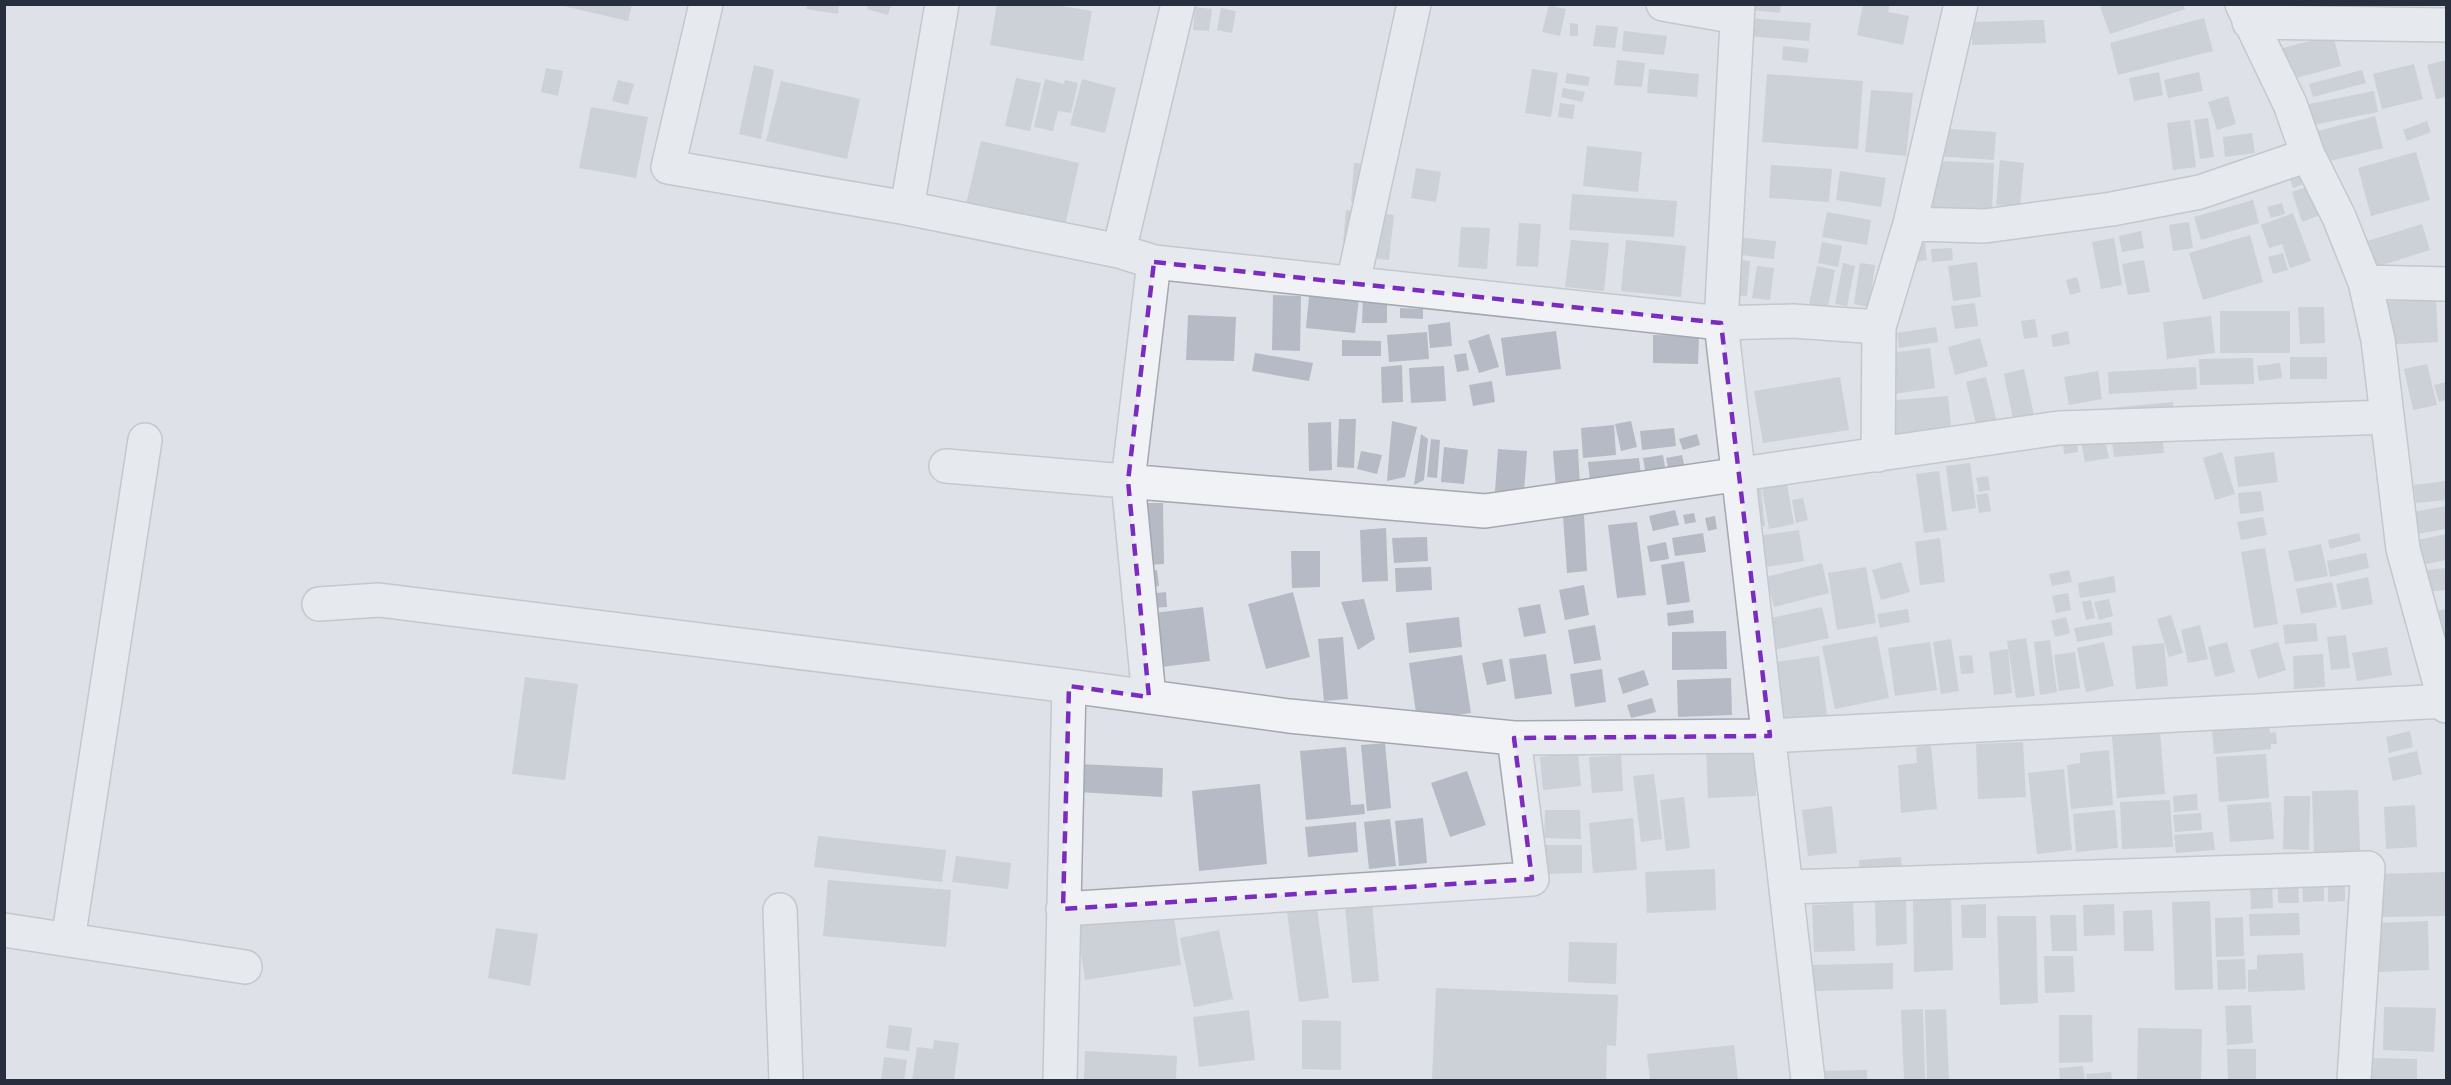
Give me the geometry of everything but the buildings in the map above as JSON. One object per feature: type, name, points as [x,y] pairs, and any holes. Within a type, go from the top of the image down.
[{"type":"street","points":[[706,4],[668,167],[907,208],[1119,251],[1154,262],[1721,323],[1793,321],[1879,327]]},
{"type":"street","points":[[907,208],[942,4]]},
{"type":"street","points":[[1119,251],[1178,4]]},
{"type":"street","points":[[1353,283],[1414,4]]},
{"type":"street","points":[[1663,4],[1738,11],[1721,323],[1788,887],[1808,1080]]},
{"type":"street","points":[[1878,454],[1879,327],[1910,224],[1961,4]]},
{"type":"street","points":[[319,603],[379,600],[1069,686],[1289,716],[1514,738],[1770,736],[2446,703],[2403,549],[2378,339],[2365,282],[2339,217],[2308,155],[2290,104],[2246,13],[2446,25]]},
{"type":"street","points":[[1910,224],[1985,226],[2112,209],[2200,192],[2308,155]]},
{"type":"street","points":[[1149,697],[1128,482],[1154,262]]},
{"type":"street","points":[[2365,282],[2446,284]]},
{"type":"street","points":[[946,466],[1485,512],[2059,428],[2387,417]]},
{"type":"street","points":[[68,940],[145,440]]},
{"type":"street","points":[[1060,1080],[1069,686]]},
{"type":"street","points":[[1063,909],[1532,879],[1514,738]]},
{"type":"street","points":[[1788,887],[2368,868],[2354,1080]]},
{"type":"street","points":[[780,910],[786,1080]]},
{"type":"street","points":[[4,930],[245,968]]},
{"type":"highlighted area","points":[[1154,262],[1721,323],[1770,736],[1514,738],[1532,879],[1063,909],[1069,686],[1149,697],[1128,481]]}]
